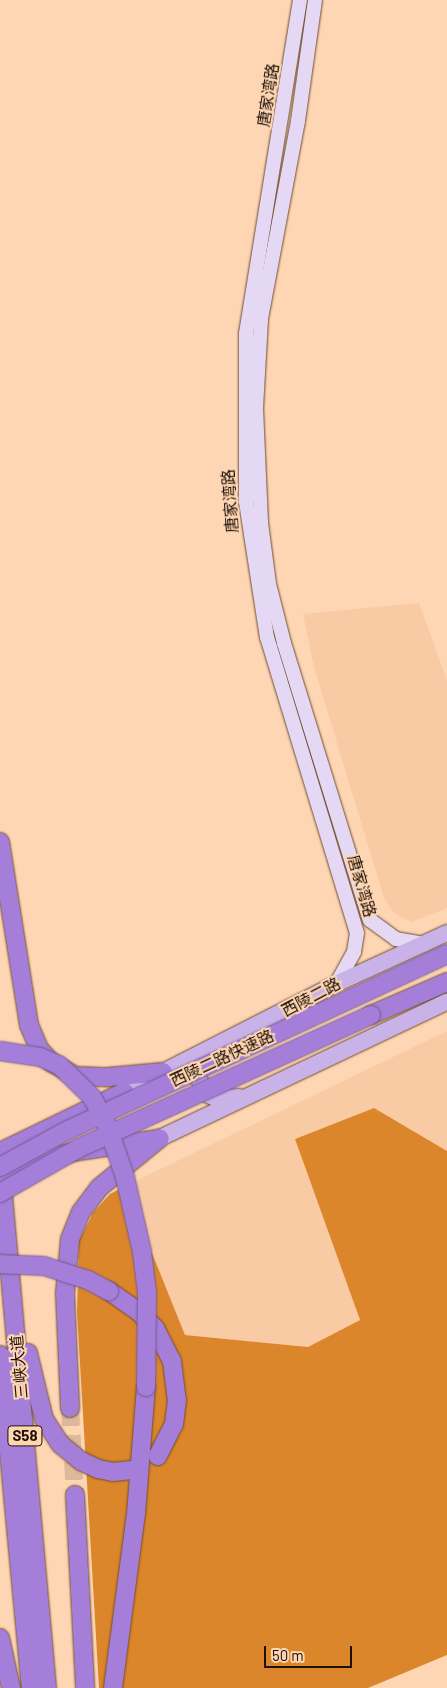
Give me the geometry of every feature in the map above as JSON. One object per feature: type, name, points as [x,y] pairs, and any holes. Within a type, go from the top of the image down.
[{"type":"highway","points":[[0,842],[29,1025],[39,1048],[52,1063],[75,1076],[108,1077],[163,1072]]},
{"type":"highway","name":"西陵二路快速路","points":[[0,1166],[68,1130],[447,954]]},
{"type":"highway","name":"西陵二路快速路","points":[[1,1183],[371,1015],[422,995],[447,982]]},
{"type":"highway","points":[[422,995],[447,986]]},
{"type":"highway","points":[[0,1051],[40,1057],[59,1065],[92,1097],[107,1125],[125,1176],[142,1252],[146,1293],[146,1387],[136,1514],[114,1688]]},
{"type":"highway","points":[[0,1152],[124,1092]]},
{"type":"highway","points":[[72,1152],[160,1138]]},
{"type":"highway","points":[[70,1408],[65,1293],[70,1239],[81,1212],[100,1187],[160,1138]]},
{"type":"highway","name":"三峡大道","points":[[0,1166],[8,1238],[47,1688]]},
{"type":"highway","points":[[8,1238],[27,1351],[44,1419],[60,1444],[81,1461],[113,1472],[132,1470]]},
{"type":"highway","points":[[0,1264],[44,1266],[88,1280],[127,1302],[155,1328],[172,1362],[178,1400],[174,1424],[158,1456]]},
{"type":"highway","name":"三峡大道","points":[[0,1355],[31,1688]]},
{"type":"highway","points":[[74,1495],[85,1688]]},
{"type":"highway","points":[[0,1638],[11,1688]]},
{"type":"main road","name":"唐家湾路","points":[[300,0],[246,333],[246,502],[268,638],[356,933],[354,952],[336,984]]},
{"type":"main road","name":"唐家湾路","points":[[315,0],[298,121],[261,319],[256,408],[261,523],[269,584],[284,643],[370,920],[396,939],[425,944]]},
{"type":"main road","name":"西陵二路","points":[[124,1092],[222,1044],[336,984],[447,933]]},
{"type":"main road","points":[[160,1138],[447,1002]]},
{"type":"main road","points":[[222,1044],[208,1053],[198,1066],[197,1076],[207,1094],[217,1099],[232,1098],[263,1089]]},
{"type":"shaded area","points":[[419,603],[447,680],[447,908],[411,922],[394,913],[384,898],[314,667],[303,614]]},
{"type":"shaded area","points":[[447,1031],[447,1151],[374,1108],[295,1139],[360,1320],[308,1347],[185,1335],[125,1186]]},
{"type":"shaded area","points":[[374,1108],[447,1151],[447,1655],[368,1688],[99,1688],[77,1312],[79,1241],[93,1213],[110,1194],[125,1186],[185,1335],[308,1347],[360,1320],[295,1139]]},
{"type":"tunnel","points":[[70,1408],[75,1495]]}]
